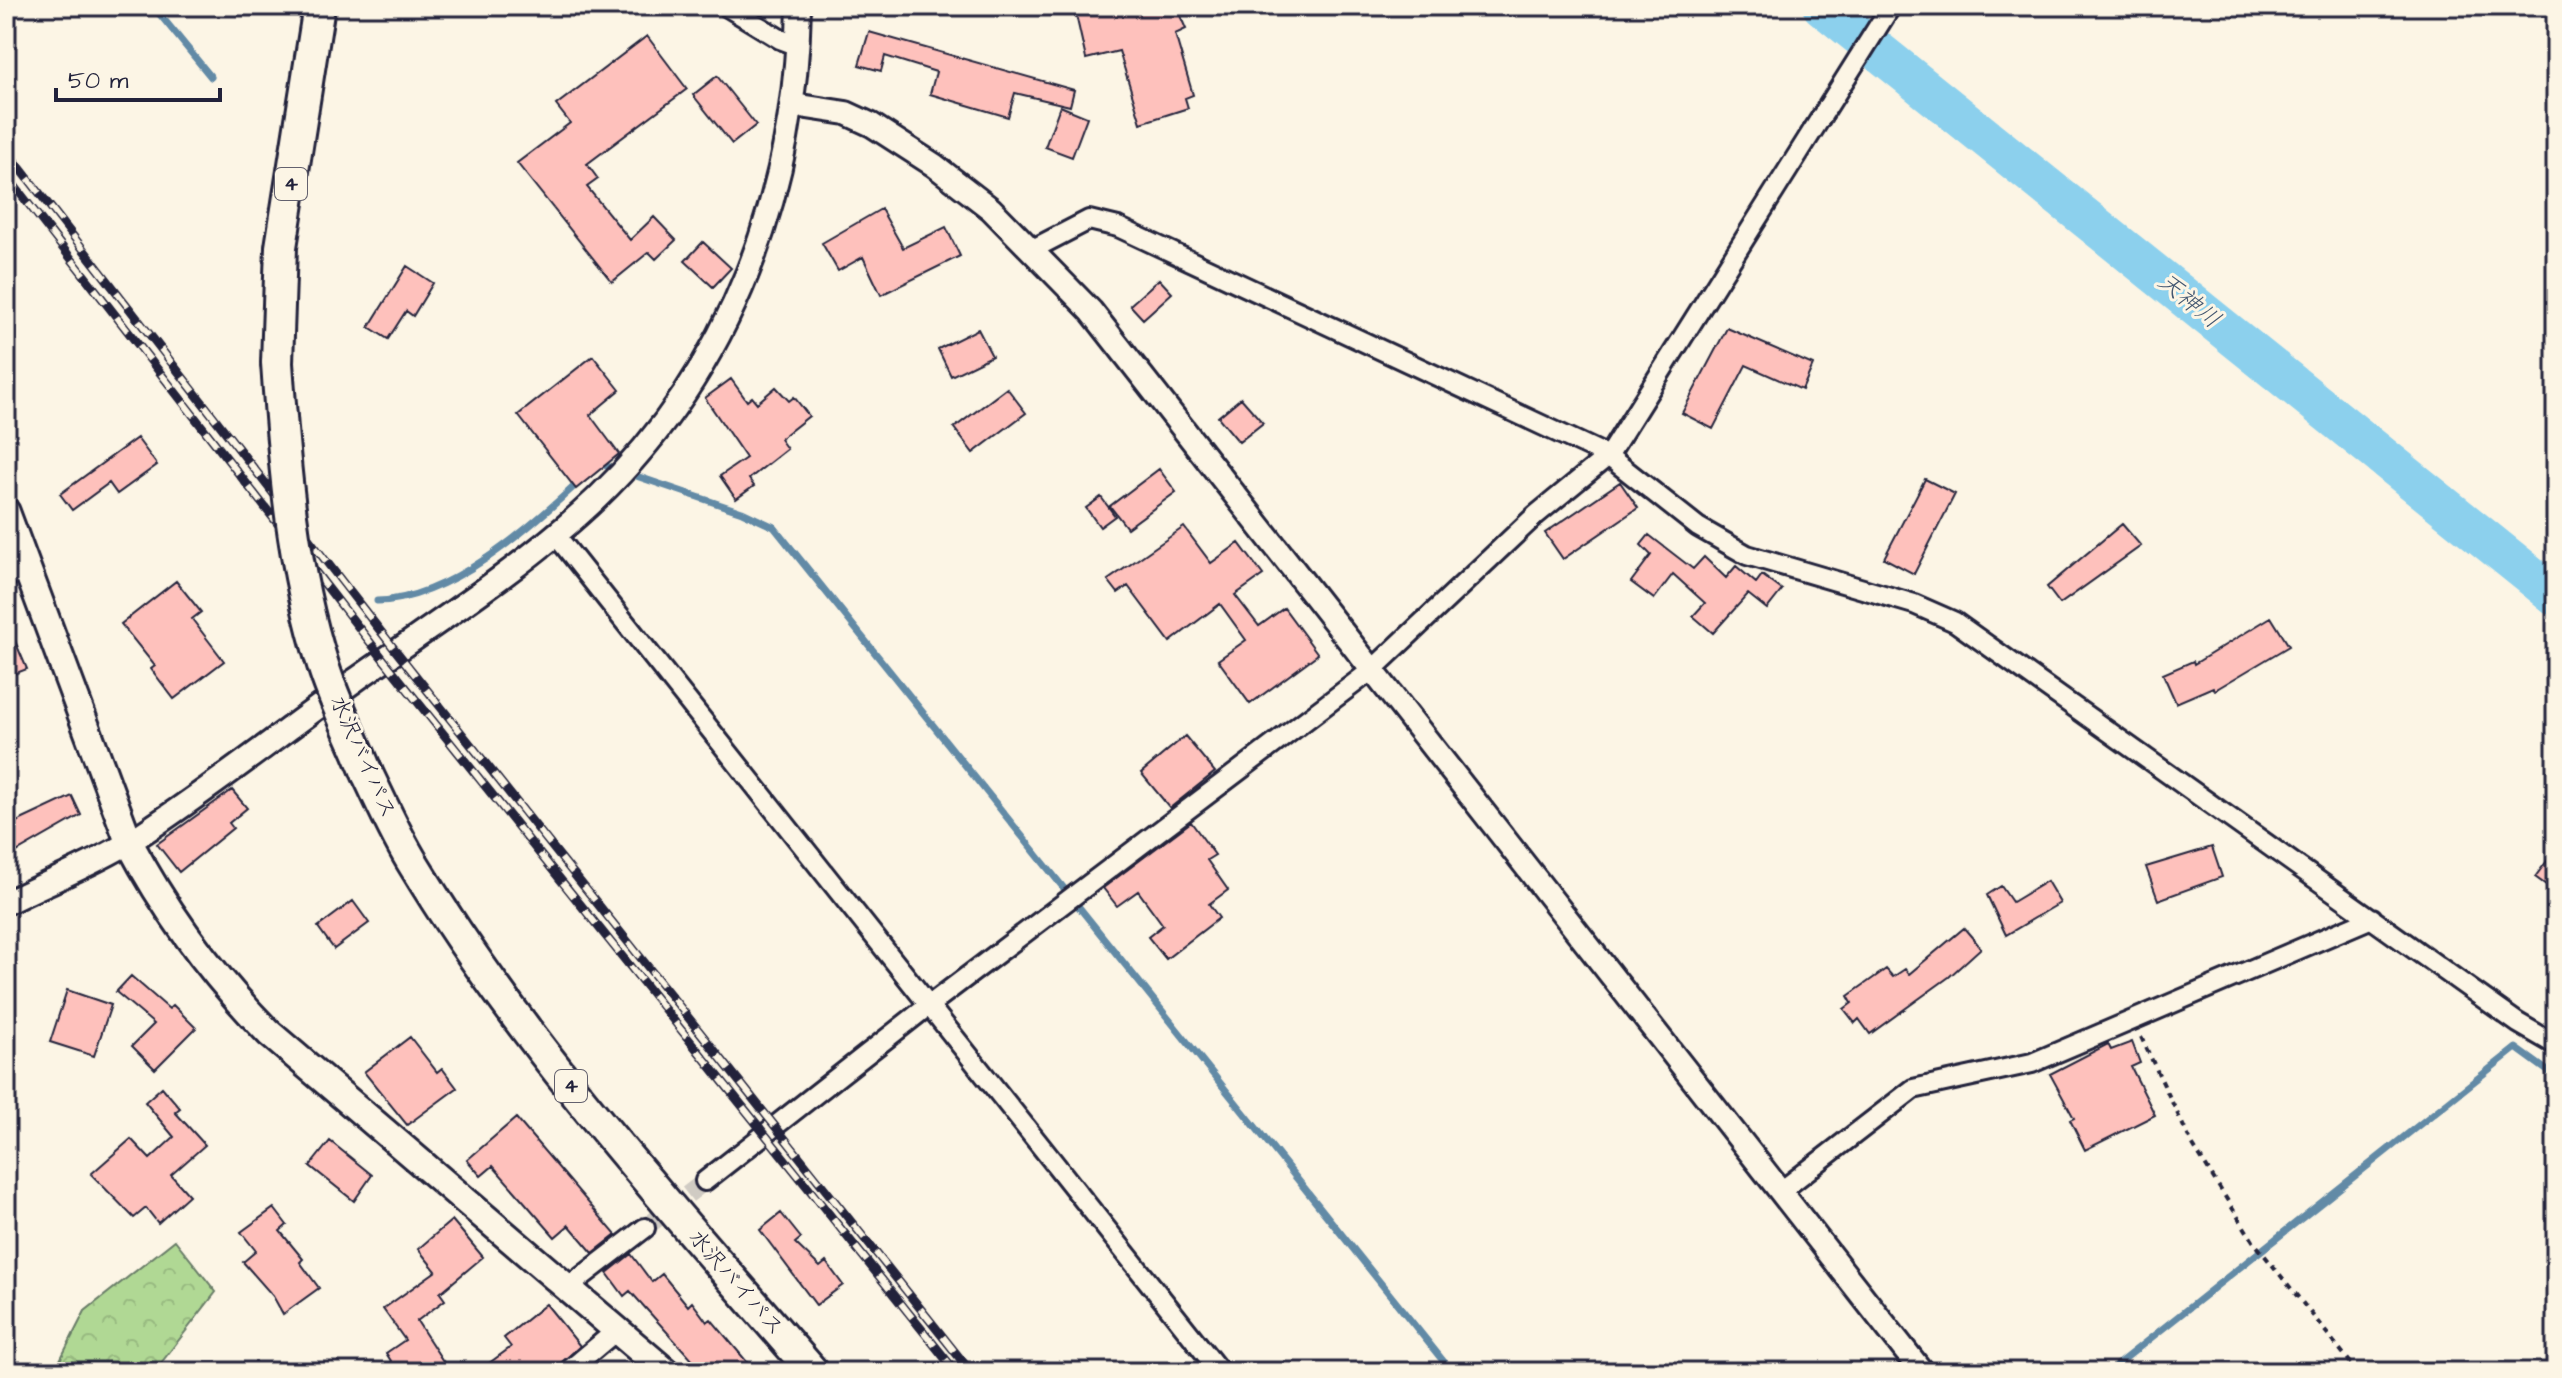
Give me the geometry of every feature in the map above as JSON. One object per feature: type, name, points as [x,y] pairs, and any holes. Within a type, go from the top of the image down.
[{"type":"highway","name":"水沢バイパス","points":[[319,6],[281,247],[277,363],[284,472],[300,573],[323,666],[367,773],[412,863],[469,951],[540,1049],[813,1372]]},
{"type":"main road","points":[[6,512],[17,573],[129,842],[154,889],[190,943],[226,989],[269,1033],[666,1372]]},
{"type":"street","points":[[726,6],[780,39],[799,46]]},
{"type":"street","points":[[6,903],[129,842],[555,534],[629,465],[670,413],[732,313],[772,209],[794,105],[799,6]]},
{"type":"street","points":[[705,1181],[928,1006],[1372,670],[1410,638],[1536,515],[1593,472],[1608,456],[1886,13]]},
{"type":"street","points":[[794,105],[846,113],[872,125],[991,209],[1091,311],[1922,1372]]},
{"type":"street","points":[[1033,249],[1089,220],[1118,227],[1608,456],[1698,527],[1747,555],[1914,604],[1955,622],[2518,1023],[2556,1045]]},
{"type":"street","points":[[555,534],[1220,1372]]},
{"type":"street","points":[[1781,1191],[1913,1089],[2032,1063],[2372,918]]},
{"type":"street","points":[[567,1288],[645,1228]]},
{"type":"street","points":[[567,1372],[617,1330]]},
{"type":"path","points":[[2134,1022],[2192,1144],[2253,1241],[2358,1372]]},
{"type":"green space","points":[[175,1240],[216,1292],[154,1372],[54,1372],[85,1311]]},
{"type":"building","points":[[1074,6],[1176,6],[1186,29],[1175,34],[1193,95],[1185,98],[1188,108],[1141,123],[1119,51],[1086,59]]},
{"type":"building","points":[[869,32],[1074,90],[1070,106],[1015,93],[1008,117],[930,94],[936,72],[885,56],[881,71],[859,65]]},
{"type":"building","points":[[647,36],[687,89],[587,164],[598,179],[587,187],[630,240],[654,217],[676,240],[656,259],[649,252],[612,282],[517,163],[570,123],[556,105]]},
{"type":"building","points":[[717,76],[756,125],[732,144],[693,95]]},
{"type":"building","points":[[1060,106],[1087,117],[1072,157],[1045,147]]},
{"type":"building","points":[[881,209],[903,248],[946,227],[960,256],[881,295],[863,257],[838,271],[822,243]]},
{"type":"building","points":[[703,242],[731,268],[713,287],[685,261]]},
{"type":"building","points":[[407,266],[433,283],[413,316],[406,311],[388,339],[369,327]]},
{"type":"building","points":[[1159,279],[1172,293],[1143,319],[1130,305]]},
{"type":"building","points":[[1727,328],[1813,365],[1802,390],[1746,365],[1713,429],[1682,413]]},
{"type":"building","points":[[978,329],[992,356],[951,376],[938,349]]},
{"type":"building","points":[[593,356],[620,390],[590,415],[619,454],[576,489],[518,415]]},
{"type":"building","points":[[731,379],[747,401],[752,397],[757,403],[776,387],[789,401],[794,397],[809,416],[780,439],[787,449],[749,479],[754,486],[736,499],[720,476],[746,458],[705,398]]},
{"type":"building","points":[[1007,388],[1026,413],[973,453],[954,428]]},
{"type":"building","points":[[1241,398],[1263,423],[1239,442],[1218,417]]},
{"type":"building","points":[[137,438],[157,465],[117,494],[109,483],[72,510],[60,494]]},
{"type":"building","points":[[1159,469],[1176,492],[1127,528],[1110,506]]},
{"type":"building","points":[[1925,479],[1955,494],[1914,574],[1884,558]]},
{"type":"building","points":[[1620,482],[1638,508],[1563,559],[1545,533]]},
{"type":"building","points":[[1101,497],[1115,516],[1100,527],[1086,508]]},
{"type":"building","points":[[2122,524],[2141,546],[2060,604],[2047,587]]},
{"type":"building","points":[[1184,527],[1211,563],[1239,543],[1263,575],[1235,595],[1259,626],[1284,608],[1318,654],[1250,704],[1218,660],[1246,640],[1220,604],[1170,642],[1128,586],[1118,593],[1108,580]]},
{"type":"building","points":[[1649,535],[1693,569],[1704,557],[1726,578],[1736,566],[1756,583],[1762,575],[1782,590],[1767,609],[1748,594],[1713,633],[1693,616],[1705,603],[1673,574],[1654,599],[1631,582],[1651,555],[1641,545]]},
{"type":"building","points":[[176,581],[201,612],[192,619],[224,661],[174,699],[151,669],[155,666],[121,624]]},
{"type":"building","points":[[2271,617],[2289,646],[2215,690],[2213,687],[2176,703],[2163,674],[2193,661],[2194,664]]},
{"type":"building","points":[[6,620],[27,669],[6,677]]},
{"type":"building","points":[[1185,736],[1215,772],[1170,808],[1141,773]]},
{"type":"building","points":[[232,790],[247,808],[229,823],[233,828],[179,872],[157,844]]},
{"type":"building","points":[[72,796],[81,815],[6,858],[6,827]]},
{"type":"building","points":[[1191,822],[1215,855],[1207,860],[1228,890],[1209,904],[1219,918],[1166,959],[1148,937],[1163,925],[1138,891],[1117,906],[1103,888]]},
{"type":"building","points":[[2212,847],[2222,877],[2158,900],[2146,867]]},
{"type":"building","points":[[2556,849],[2556,892],[2535,877]]},
{"type":"building","points":[[2047,881],[2060,903],[2006,935],[1987,895],[2001,886],[2012,902]]},
{"type":"building","points":[[353,901],[369,923],[334,949],[318,927]]},
{"type":"building","points":[[1964,928],[1981,948],[1949,977],[1870,1034],[1859,1019],[1855,1023],[1844,1009],[1852,1003],[1848,996],[1886,969],[1893,977],[1905,969],[1909,974]]},
{"type":"building","points":[[131,976],[169,1009],[173,1005],[196,1028],[155,1069],[132,1046],[154,1024],[116,992]]},
{"type":"building","points":[[67,990],[111,1005],[94,1056],[50,1042]]},
{"type":"building","points":[[410,1037],[437,1072],[442,1068],[457,1088],[407,1125],[364,1072]]},
{"type":"building","points":[[2132,1042],[2140,1063],[2131,1067],[2155,1115],[2085,1150],[2070,1120],[2074,1118],[2050,1074],[2108,1044],[2111,1050]]},
{"type":"building","points":[[162,1087],[180,1108],[175,1112],[205,1145],[171,1175],[189,1195],[158,1223],[146,1208],[134,1218],[91,1174],[131,1139],[150,1159],[174,1137],[145,1102]]},
{"type":"building","points":[[516,1118],[616,1235],[593,1253],[569,1225],[555,1237],[493,1166],[481,1176],[467,1160]]},
{"type":"building","points":[[330,1141],[372,1175],[354,1201],[310,1166]]},
{"type":"building","points":[[274,1208],[287,1225],[280,1231],[303,1259],[300,1262],[319,1288],[283,1314],[273,1296],[243,1262],[256,1251],[241,1232]]},
{"type":"building","points":[[781,1213],[801,1238],[795,1243],[820,1267],[826,1262],[843,1285],[816,1305],[760,1230]]},
{"type":"building","points":[[452,1220],[483,1257],[440,1293],[445,1300],[417,1321],[450,1372],[398,1372],[386,1353],[405,1340],[383,1309],[436,1271],[418,1249]]},
{"type":"building","points":[[631,1254],[652,1282],[662,1274],[688,1306],[692,1302],[707,1322],[711,1319],[747,1362],[736,1372],[717,1372],[711,1364],[702,1371],[630,1291],[624,1296],[607,1273]]},
{"type":"building","points":[[546,1304],[580,1346],[552,1372],[477,1372],[511,1347],[504,1338]]},
{"type":"waterway","points":[[153,6],[211,77]]},
{"type":"waterway","name":"天神川","points":[[1822,6],[2556,596]]},
{"type":"waterway","points":[[598,463],[742,512],[774,527],[1452,1372]]},
{"type":"waterway","points":[[377,601],[404,597],[460,575],[513,539],[581,480]]},
{"type":"waterway","points":[[2108,1372],[2516,1048],[2556,1077]]},
{"type":"tunnel","points":[[645,1228],[705,1181]]},
{"type":"railway","points":[[6,150],[396,651],[971,1372]]},
{"type":"railway","points":[[6,175],[384,660],[956,1372]]}]
